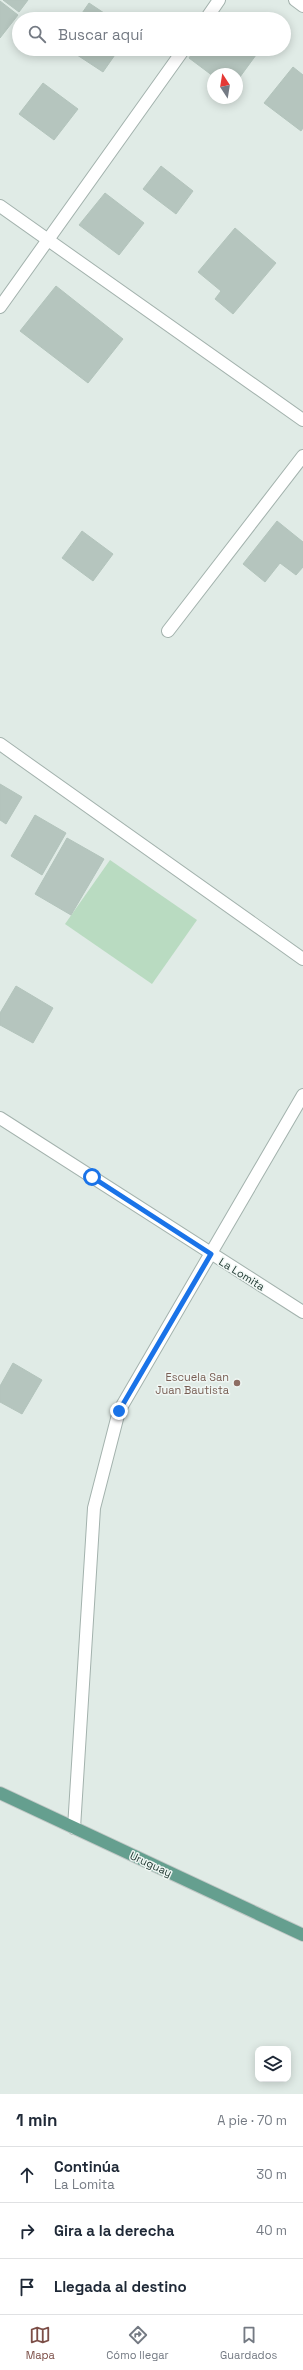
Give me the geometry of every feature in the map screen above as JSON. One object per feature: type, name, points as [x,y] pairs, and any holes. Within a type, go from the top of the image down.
[{"type":"main road","name":"Uruguay","points":[[0,1793],[303,1936]]},
{"type":"street","points":[[211,12],[219,0]]},
{"type":"street","points":[[295,0],[303,6]]},
{"type":"street","points":[[0,307],[179,56]]},
{"type":"street","points":[[0,206],[303,420]]},
{"type":"street","points":[[168,631],[303,456]]},
{"type":"street","points":[[0,744],[303,958]]},
{"type":"street","points":[[74,1828],[94,1508],[119,1411],[303,1094]]},
{"type":"street","name":"La Lomita","points":[[0,1118],[303,1312]]},
{"type":"green space","points":[[110,860],[197,920],[152,984],[65,924]]},
{"type":"building","points":[[3,0],[28,0],[19,12]]},
{"type":"building","points":[[0,1],[14,12],[12,12],[12,23],[0,38]]},
{"type":"building","points":[[89,3],[102,12],[83,12]]},
{"type":"building","points":[[79,56],[114,56],[103,72]]},
{"type":"building","points":[[190,56],[255,56],[243,73],[243,68],[207,68],[207,72],[189,58]]},
{"type":"building","points":[[293,67],[303,75],[303,128],[301,131],[264,103]]},
{"type":"building","points":[[43,83],[78,109],[54,140],[19,114]]},
{"type":"building","points":[[161,166],[193,191],[176,214],[143,189]]},
{"type":"building","points":[[105,193],[144,223],[119,255],[79,225]]},
{"type":"building","points":[[235,228],[276,263],[233,314],[215,299],[221,291],[198,272]]},
{"type":"building","points":[[56,286],[123,339],[88,383],[20,331]]},
{"type":"building","points":[[277,521],[303,542],[303,567],[296,575],[280,563],[265,582],[243,564]]},
{"type":"building","points":[[82,531],[113,554],[93,581],[62,558]]},
{"type":"building","points":[[0,784],[22,797],[6,824],[0,820]]},
{"type":"building","points":[[35,815],[66,833],[42,875],[11,856]]},
{"type":"building","points":[[67,838],[104,859],[71,915],[35,894]]},
{"type":"building","points":[[16,986],[53,1008],[33,1043],[0,1025],[0,1013]]},
{"type":"building","points":[[13,1363],[42,1380],[22,1414],[0,1402],[0,1386]]},
{"type":"place","name":"Escuela San Juan Bautista","points":[[237,1383]]},
{"type":"route","points":[[92,1177],[211,1254],[119,1411]]}]
